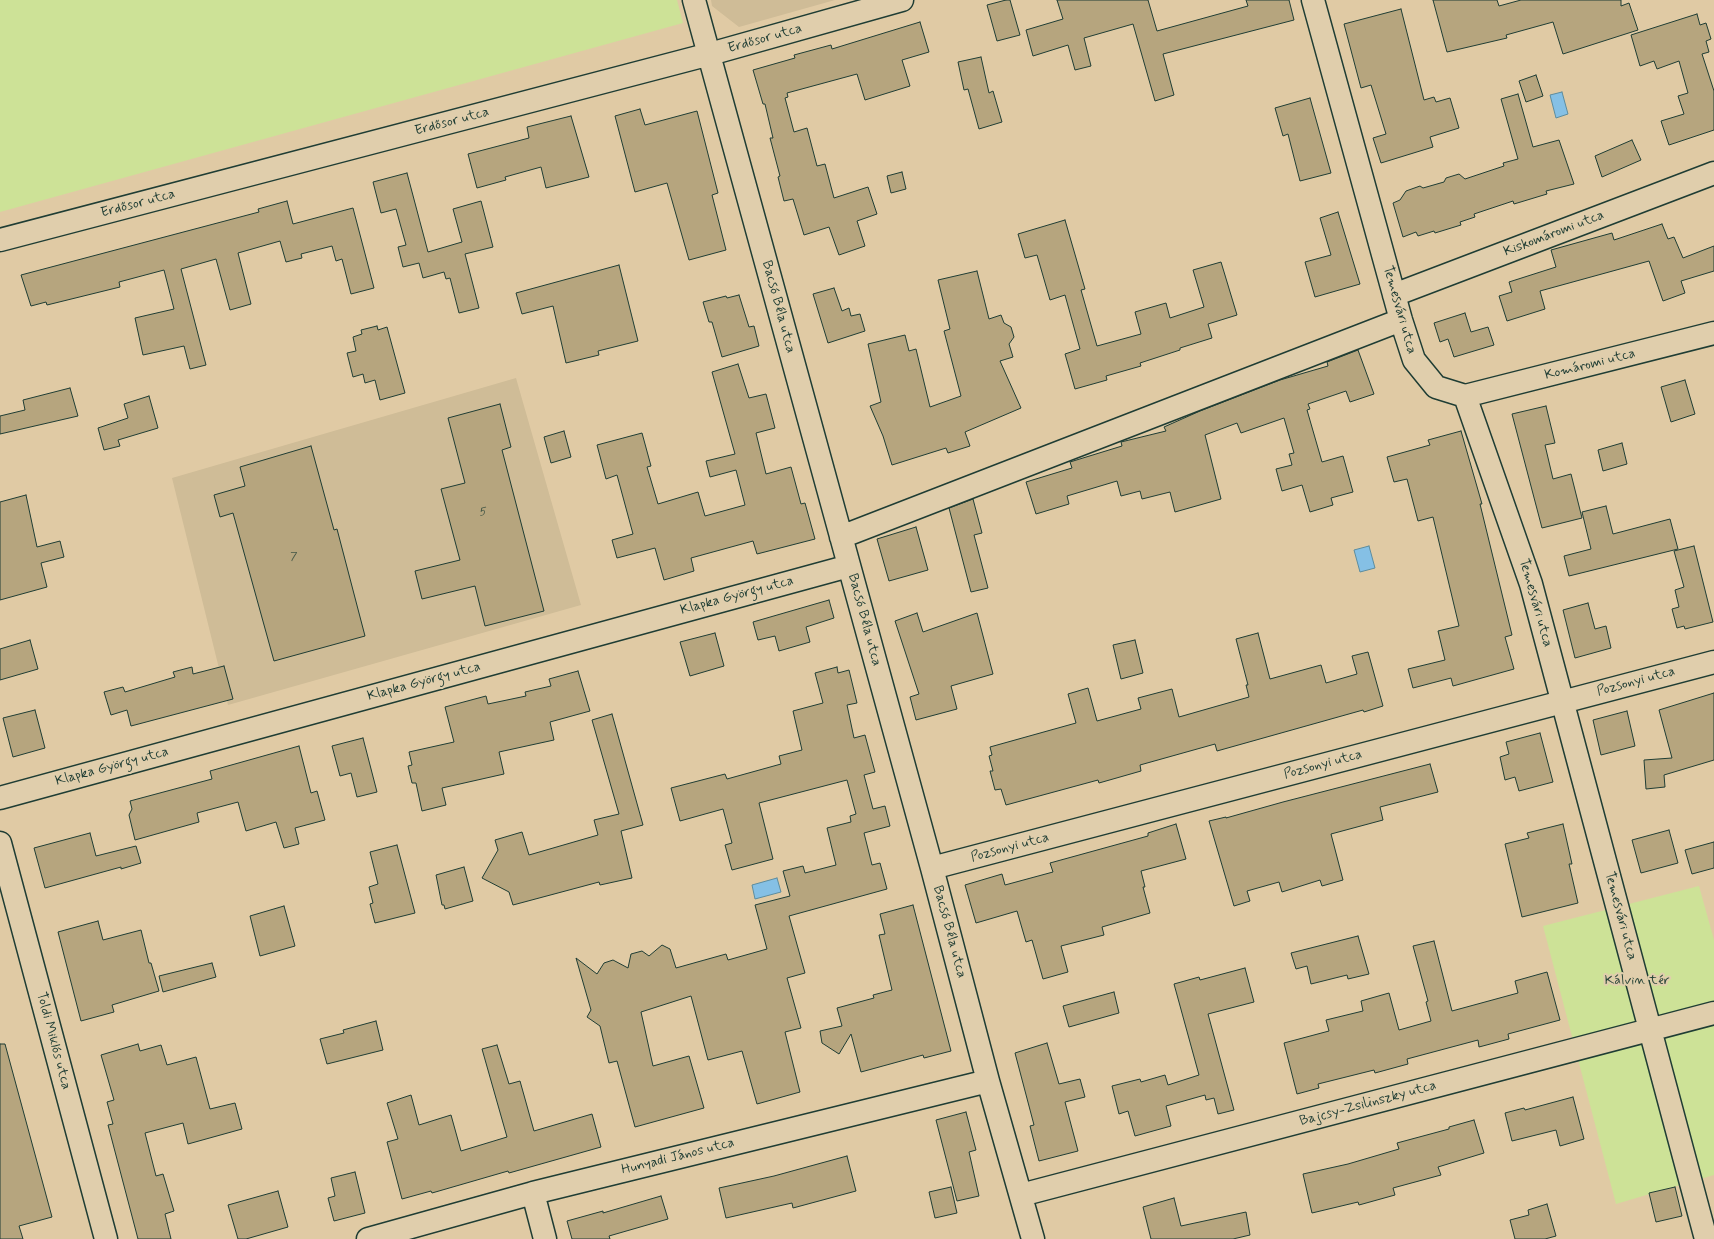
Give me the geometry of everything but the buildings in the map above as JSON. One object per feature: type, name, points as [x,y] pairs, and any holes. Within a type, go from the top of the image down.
[{"type":"street","name":"Bacsó Béla utca","points":[[694,0],[932,868],[988,1081],[1033,1239]]},
{"type":"street","name":"Erdősor utca","points":[[0,240],[710,54],[902,0]]},
{"type":"street","name":"Temesvári utca","points":[[1313,0],[1400,320],[1414,360],[1436,387],[1465,396],[1531,584],[1706,1239]]},
{"type":"street","name":"Kiskomáromi utca","points":[[1394,295],[1714,173]]},
{"type":"street","points":[[841,538],[1400,320]]},
{"type":"street","name":"Komáromi utca","points":[[1465,396],[1714,333]]},
{"type":"street","name":"Klapka György utca","points":[[0,798],[849,566]]},
{"type":"street","name":"Pozsonyi utca","points":[[932,868],[1714,662]]},
{"type":"street","name":"Toldi Miklós utca","points":[[0,843],[106,1239]]},
{"type":"street","name":"Bajcsy-Zsilinszky utca","points":[[1021,1195],[1714,1013]]},
{"type":"street","name":"Hunyadi János utca","points":[[368,1239],[533,1193],[988,1081]]},
{"type":"street","points":[[533,1193],[545,1239]]},
{"type":"shaded area","points":[[711,0],[835,0],[739,27],[712,6]]},
{"type":"shaded area","points":[[516,378],[581,605],[228,705],[172,478]]},
{"type":"green space","points":[[0,0],[677,0],[683,23],[0,212]]},
{"type":"green space","name":"Kálvin tér","points":[[1699,886],[1714,940],[1714,1175],[1616,1204],[1543,926]]},
{"type":"water","points":[[1562,92],[1568,114],[1556,118],[1550,95]]},
{"type":"water","points":[[1369,546],[1375,568],[1360,572],[1354,550]]},
{"type":"water","points":[[777,878],[781,892],[755,899],[752,885]]}]
